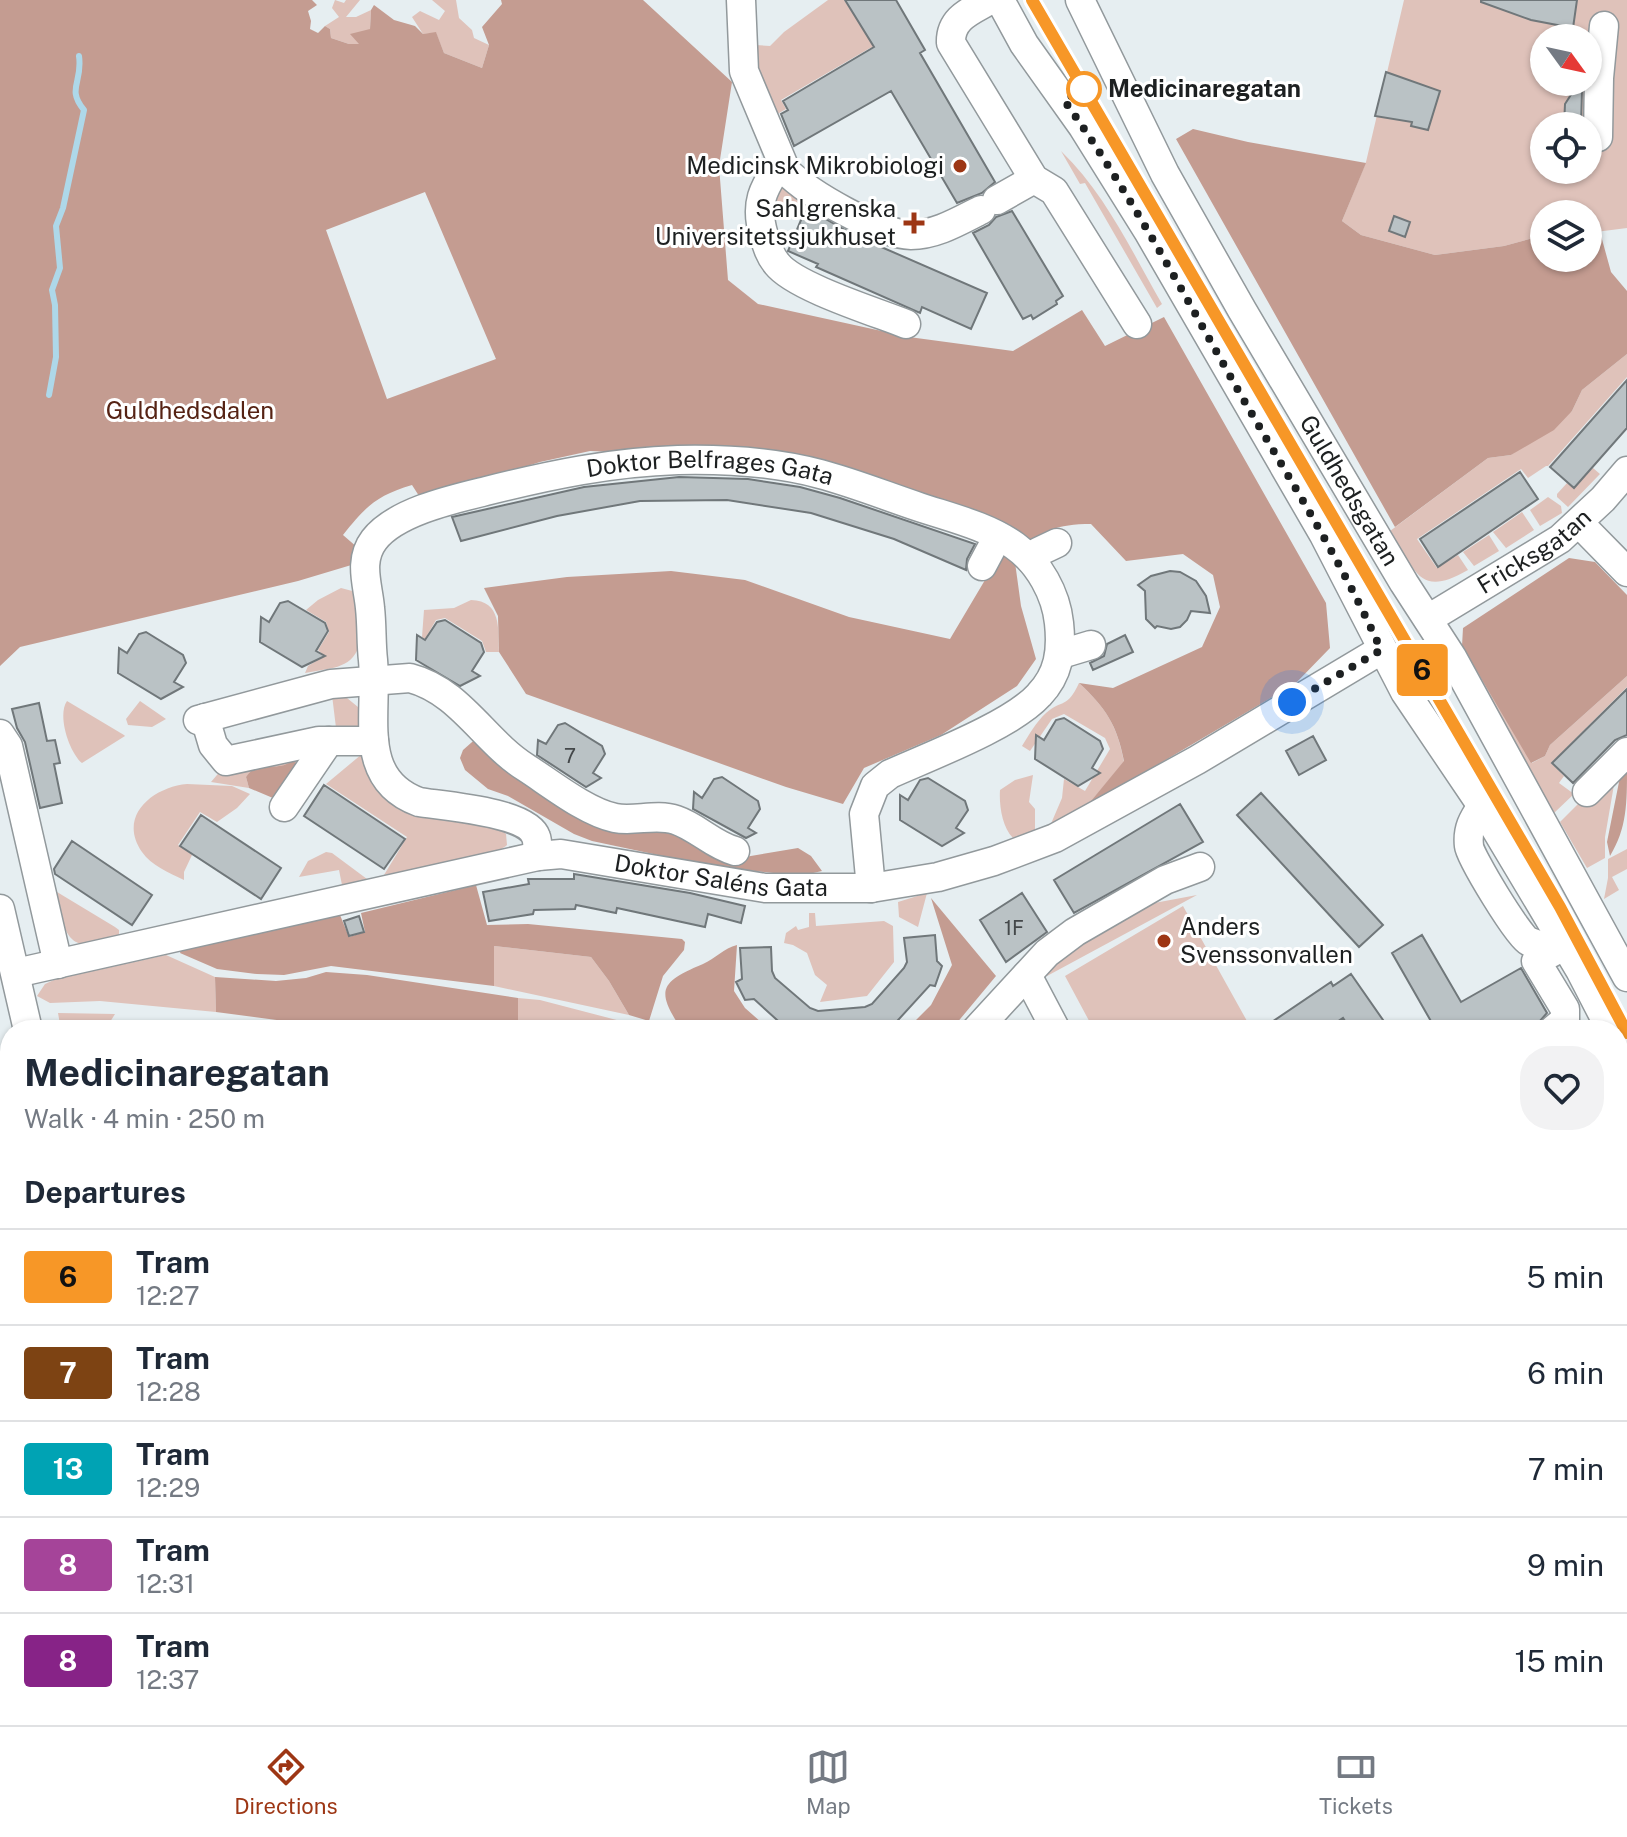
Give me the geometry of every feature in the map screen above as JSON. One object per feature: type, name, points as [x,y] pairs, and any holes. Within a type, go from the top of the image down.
[{"type":"street","points":[[741,0],[744,71],[786,171],[816,196],[890,232],[912,235],[941,230],[1034,179]]},
{"type":"street","points":[[990,0],[960,17],[950,31],[951,43],[1034,179],[1054,191],[1137,324]]},
{"type":"street","name":"Guldhedsgatan","points":[[1000,0],[1024,44],[1091,138],[1181,286],[1324,535],[1405,692],[1482,806],[1606,1020]]},
{"type":"street","name":"Guldhedsgatan","points":[[1080,0],[1165,174],[1404,583],[1452,657],[1627,977]]},
{"type":"street","points":[[1598,112],[1604,26]]},
{"type":"street","points":[[781,162],[767,182],[758,218],[768,250],[778,266],[799,281],[906,324]]},
{"type":"street","name":"Doktor Belfrages Gata","points":[[538,856],[536,836],[530,827],[515,819],[406,797],[380,773],[374,741],[375,681],[371,609],[364,560],[375,539],[404,517],[463,497],[587,468],[680,460],[819,473],[968,523],[1016,546],[1031,560],[1055,603],[1061,654]]},
{"type":"street","name":"Fricksgatan","points":[[1428,619],[1560,539],[1627,471]]},
{"type":"street","points":[[1579,523],[1627,572]]},
{"type":"street","points":[[982,566],[998,536]]},
{"type":"street","points":[[1031,560],[1038,552],[1057,543]]},
{"type":"street","points":[[871,888],[864,814],[875,786],[890,774],[1011,717],[1026,707],[1049,682],[1061,654],[1091,645]]},
{"type":"street","name":"Doktor Saléns Gata","points":[[16,973],[538,856],[561,854],[765,888],[871,888],[938,877],[994,861],[1055,838],[1197,760],[1381,650]]},
{"type":"street","points":[[374,741],[329,741],[226,761],[213,745],[201,719],[331,684],[410,678],[432,686],[457,705],[518,763],[603,814],[623,819],[671,818],[735,851]]},
{"type":"street","points":[[0,734],[8,746],[58,964]]},
{"type":"street","points":[[284,807],[329,741]]},
{"type":"street","points":[[1587,792],[1627,752]]},
{"type":"street","points":[[985,1020],[1047,953],[1075,932],[1165,880],[1200,867]]},
{"type":"street","points":[[0,909],[26,1020]]},
{"type":"street","points":[[1565,945],[1536,961],[1565,1009],[1565,1020]]},
{"type":"street","points":[[1033,969],[1052,1020]]},
{"type":"shaded area","points":[[335,0],[344,3],[346,0],[360,0],[346,17],[356,17],[371,10],[370,29],[359,44],[331,38],[330,29],[325,26],[339,17],[332,8]]},
{"type":"shaded area","points":[[432,0],[456,0],[459,18],[472,30],[474,38],[489,45],[482,68],[444,53],[436,33],[423,34],[412,17],[420,11],[439,20],[445,11]]},
{"type":"shaded area","points":[[828,0],[844,0],[875,47],[781,100],[786,109],[774,116],[759,70],[755,45],[770,46]]},
{"type":"shaded area","points":[[1404,0],[1627,0],[1627,228],[1602,231],[1602,200],[1530,200],[1530,239],[1504,246],[1435,255],[1361,235],[1342,221],[1366,162]]},
{"type":"shaded area","points":[[1061,151],[1091,185],[1117,224],[1162,304],[1157,308],[1085,183],[1080,184]]},
{"type":"shaded area","points":[[779,183],[800,199],[787,219],[768,208]]},
{"type":"shaded area","points":[[1627,354],[1627,377],[1548,466],[1528,478],[1521,469],[1417,539],[1437,568],[1458,555],[1468,570],[1438,582],[1420,576],[1390,531],[1488,458],[1511,455],[1572,411],[1582,390]]},
{"type":"shaded area","points":[[1593,468],[1600,474],[1568,507],[1557,494],[1567,483],[1574,488]]},
{"type":"shaded area","points":[[1548,497],[1561,506],[1562,513],[1540,526],[1530,510]]},
{"type":"shaded area","points":[[1522,512],[1534,530],[1506,548],[1493,532]]},
{"type":"shaded area","points":[[1489,535],[1499,551],[1474,566],[1463,552]]},
{"type":"shaded area","points":[[341,588],[356,592],[359,646],[344,664],[305,673],[321,653],[318,650],[329,632],[326,622],[306,610]]},
{"type":"shaded area","points":[[471,600],[488,605],[493,611],[498,626],[499,652],[486,652],[482,641],[445,618],[436,620],[425,639],[422,637],[424,610],[454,608]]},
{"type":"shaded area","points":[[1480,676],[1532,763],[1545,756],[1550,745],[1627,676],[1627,687],[1551,763],[1564,776],[1559,783],[1574,794],[1554,813],[1498,717]]},
{"type":"shaded area","points":[[1079,683],[1109,718],[1124,762],[1086,807],[1050,826],[1062,798],[1064,779],[1085,791],[1110,749],[1105,738],[1064,714],[1052,719],[1030,751],[1022,746],[1042,717],[1068,700]]},
{"type":"shaded area","points":[[332,695],[347,698],[358,707],[362,736],[337,736]]},
{"type":"shaded area","points":[[67,701],[125,736],[82,763],[66,733],[63,715]]},
{"type":"shaded area","points":[[140,701],[166,719],[152,727],[128,725],[126,719]]},
{"type":"shaded area","points":[[311,747],[304,766],[259,766],[246,777],[249,788],[211,782],[222,769]]},
{"type":"shaded area","points":[[362,754],[371,775],[383,791],[398,803],[434,818],[497,827],[506,834],[507,845],[469,860],[384,875],[407,837],[326,784]]},
{"type":"shaded area","points":[[1033,775],[1029,802],[1035,809],[1035,830],[1013,838],[1002,816],[1000,790],[1015,780]]},
{"type":"shaded area","points":[[1615,779],[1605,837],[1605,858],[1587,868],[1560,822],[1580,802]]},
{"type":"shaded area","points":[[174,786],[232,786],[250,794],[217,822],[200,812],[178,845],[192,855],[184,872],[184,880],[146,857],[135,839],[134,827],[136,815],[151,797]]},
{"type":"shaded area","points":[[1627,849],[1627,869],[1612,877],[1619,890],[1604,899],[1608,859]]},
{"type":"shaded area","points":[[326,852],[332,853],[367,879],[342,885],[339,870],[299,877],[308,861]]},
{"type":"shaded area","points":[[57,892],[115,927],[119,935],[91,944],[70,938],[59,909]]},
{"type":"shaded area","points":[[927,893],[918,927],[899,917],[898,902]]},
{"type":"shaded area","points":[[1197,895],[1047,976],[1055,955],[1133,907]]},
{"type":"shaded area","name":"Anders Svenssonvallen","points":[[1183,906],[1246,1020],[1089,1020],[1065,976]]},
{"type":"shaded area","points":[[809,913],[815,913],[816,926],[884,921],[893,926],[894,962],[867,996],[820,1002],[827,985],[815,975],[807,953],[784,943],[786,933],[796,926],[798,930],[809,927]]},
{"type":"shaded area","points":[[494,946],[591,957],[629,1015],[494,986]]},
{"type":"shaded area","points":[[166,955],[215,977],[216,1012],[100,1001],[50,1003],[37,996],[45,984],[56,979]]},
{"type":"shaded area","points":[[518,998],[540,1000],[617,1020],[518,1020]]},
{"type":"shaded area","points":[[58,1013],[115,1014],[111,1020],[59,1020]]},
{"type":"green space","name":"Guldhedsdalen","points":[[0,0],[312,0],[317,5],[308,11],[310,29],[318,33],[325,26],[330,29],[331,38],[349,44],[359,44],[350,34],[370,29],[374,5],[394,20],[415,26],[423,34],[436,32],[444,53],[482,68],[489,45],[482,27],[502,4],[501,0],[643,0],[732,82],[719,166],[728,280],[758,304],[909,337],[1013,351],[1082,310],[1105,346],[1164,317],[1326,603],[1330,648],[1296,683],[1086,807],[1124,761],[1109,718],[1079,683],[1113,688],[1202,647],[1220,607],[1213,575],[1183,554],[1126,561],[1091,524],[1058,527],[1032,540],[1014,555],[1021,606],[1036,659],[1017,686],[941,735],[864,768],[843,804],[786,787],[526,694],[499,652],[498,616],[484,588],[567,577],[671,571],[745,580],[849,617],[950,639],[985,580],[992,538],[954,512],[663,454],[590,451],[540,462],[421,499],[412,485],[389,493],[358,516],[343,535],[358,548],[358,563],[298,581],[20,647],[0,666]],"holes":[[[425,192],[496,359],[387,399],[326,230]]]},
{"type":"green space","points":[[1193,129],[1366,163],[1342,221],[1361,235],[1435,255],[1504,246],[1530,239],[1530,272],[1602,272],[1602,239],[1611,272],[1627,291],[1627,354],[1582,390],[1572,411],[1554,430],[1511,455],[1488,458],[1395,527],[1176,139]]},
{"type":"green space","points":[[1569,558],[1595,562],[1627,595],[1627,676],[1550,745],[1545,756],[1531,763],[1462,646],[1463,628]]},
{"type":"green space","points":[[480,735],[497,749],[653,824],[739,858],[798,848],[811,856],[822,871],[800,876],[710,866],[592,841],[574,834],[508,796],[488,789],[465,770],[460,758],[463,750]]},
{"type":"green space","points":[[292,761],[304,766],[280,801],[249,788],[246,777],[251,771]]},
{"type":"green space","points":[[1627,769],[1623,825],[1610,856],[1607,842],[1620,777]]},
{"type":"green space","points":[[476,885],[487,925],[528,924],[682,939],[685,942],[684,950],[663,976],[649,1020],[629,1015],[591,957],[494,946],[494,986],[331,966],[284,975],[257,974],[217,969],[180,953],[181,950],[340,915],[349,937],[365,932],[361,913]]},
{"type":"green space","points":[[931,898],[996,976],[959,1020],[916,1020],[931,1005],[952,965]]},
{"type":"green space","points":[[737,945],[734,991],[745,1008],[759,1020],[676,1020],[665,996],[670,982]]},
{"type":"green space","points":[[326,972],[367,975],[518,998],[518,1020],[276,1020],[216,1012],[215,977],[276,981]]},
{"type":"building","name":"Medicinsk Mikrobiologi","points":[[845,0],[896,0],[925,50],[920,53],[995,182],[982,193],[957,203],[891,91],[794,146],[781,114],[788,110],[783,101],[874,47]]},
{"type":"building","points":[[1577,0],[1574,24],[1531,20],[1481,2]]},
{"type":"building","points":[[1386,72],[1440,91],[1428,130],[1411,126],[1412,122],[1375,116]]},
{"type":"building","points":[[1570,96],[1582,96],[1581,112],[1565,112]]},
{"type":"building","points":[[806,208],[856,236],[987,293],[971,329],[922,307],[920,313],[816,267],[818,264],[788,251]]},
{"type":"building","points":[[1012,211],[1063,296],[1056,301],[1057,304],[1033,319],[1031,315],[1023,319],[973,233],[989,225],[996,217]]},
{"type":"building","points":[[1394,216],[1410,222],[1405,237],[1389,231]]},
{"type":"building","points":[[1627,380],[1627,428],[1574,488],[1550,467]]},
{"type":"building","points":[[1520,472],[1538,499],[1438,567],[1420,539]]},
{"type":"building","points":[[679,477],[748,479],[800,487],[975,544],[967,559],[966,570],[894,539],[811,513],[727,500],[640,501],[557,516],[461,541],[452,517],[584,487]]},
{"type":"building","points":[[1180,572],[1196,581],[1206,596],[1210,613],[1191,611],[1180,627],[1155,628],[1146,619],[1145,591],[1138,585],[1151,576]]},
{"type":"building","points":[[288,601],[325,623],[328,631],[316,651],[325,656],[302,667],[260,642],[261,617],[269,622],[280,603]]},
{"type":"building","points":[[445,620],[481,643],[484,652],[472,671],[480,676],[460,686],[416,660],[417,635],[425,640],[437,622]]},
{"type":"building","points":[[146,632],[183,655],[186,663],[174,682],[183,687],[161,699],[118,673],[119,648],[127,653],[139,634]]},
{"type":"building","points":[[1125,635],[1133,652],[1093,670],[1090,663],[1104,656],[1107,644]]},
{"type":"building","points":[[1627,689],[1627,735],[1615,740],[1573,783],[1552,763]]},
{"type":"building","points":[[39,703],[47,741],[55,740],[60,763],[54,764],[62,803],[40,808],[25,742],[12,709]]},
{"type":"building","points":[[1064,718],[1100,741],[1103,749],[1092,768],[1100,773],[1078,786],[1035,759],[1036,735],[1044,740],[1056,720]]},
{"type":"building","points":[[565,723],[602,746],[605,754],[593,773],[601,778],[586,787],[537,755],[538,740],[546,744],[558,725]]},
{"type":"building","points":[[1313,736],[1326,760],[1299,775],[1286,751]]},
{"type":"building","points":[[722,777],[758,801],[760,809],[748,828],[756,833],[746,838],[693,809],[694,792],[702,798],[714,779]]},
{"type":"building","points":[[928,778],[965,801],[968,810],[956,828],[964,833],[942,846],[900,820],[900,795],[908,800],[920,780]]},
{"type":"building","points":[[324,785],[405,839],[384,869],[304,816]]},
{"type":"building","points":[[1261,793],[1383,925],[1359,947],[1237,815]]},
{"type":"building","points":[[1180,804],[1203,842],[1074,913],[1054,880]]},
{"type":"building","points":[[201,815],[281,868],[261,899],[180,846]]},
{"type":"building","points":[[72,841],[152,895],[132,925],[55,874],[54,869]]},
{"type":"building","points":[[574,874],[690,893],[745,906],[741,923],[708,914],[705,927],[617,908],[616,913],[576,905],[575,909],[534,910],[533,914],[489,921],[483,892],[529,884],[528,879],[574,879]]},
{"type":"building","points":[[1022,893],[1047,932],[1006,962],[980,920]]},
{"type":"building","points":[[359,916],[364,932],[349,936],[344,921]]},
{"type":"building","points":[[935,935],[937,961],[942,966],[935,986],[930,985],[898,1020],[777,1020],[754,999],[745,1000],[736,982],[742,979],[740,948],[771,947],[775,978],[810,1008],[818,1011],[865,1007],[872,1004],[904,968],[907,962],[904,938]]},
{"type":"building","points":[[1422,935],[1461,1002],[1521,968],[1547,1013],[1541,1020],[1430,1020],[1392,953]]},
{"type":"building","points":[[1351,974],[1383,1020],[1275,1020],[1331,982],[1333,986]]},
{"type":"waterway","points":[[49,395],[56,357],[52,290],[60,268],[56,226],[63,208],[84,110],[76,96],[79,56]]},
{"type":"tram line","points":[[1032,0],[1560,907],[1620,1020]]},
{"type":"tram line","name":"6","points":[[1032,0],[1560,907],[1621,1020]]},
{"type":"place","name":"Medicinaregatan","points":[[1084,89]]},
{"type":"place","name":"Medicinsk Mikrobiologi","points":[[960,166]]},
{"type":"place","name":"Sahlgrenska Universitetssjukhuset","points":[[914,223]]},
{"type":"place","name":"Anders Svenssonvallen","points":[[1164,941]]},
{"type":"route","points":[[1084,89],[1064,100],[1105,160],[1205,328],[1324,535],[1364,610],[1381,650],[1292,702]]}]
